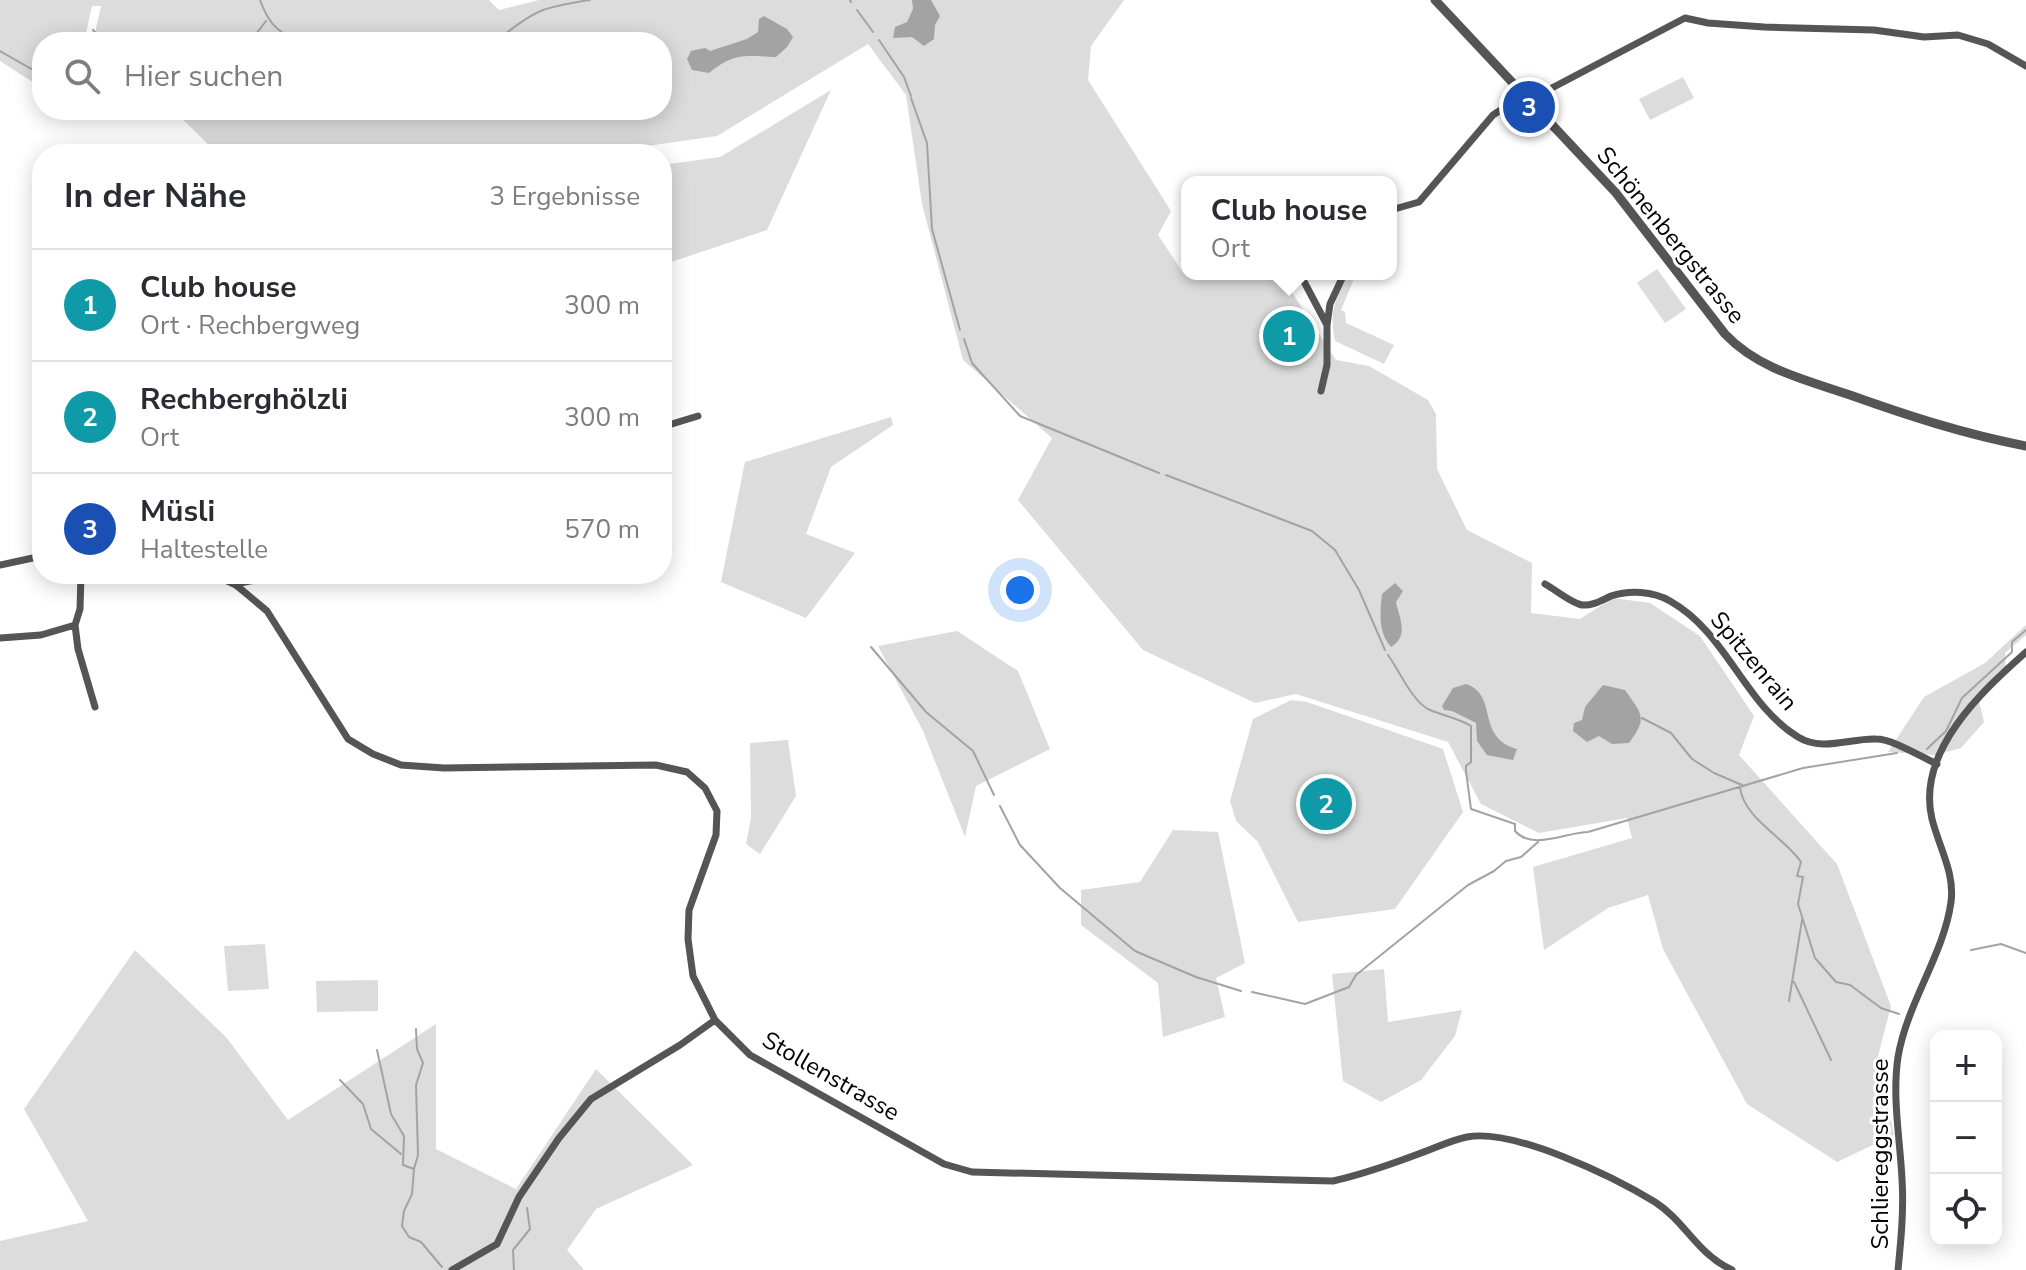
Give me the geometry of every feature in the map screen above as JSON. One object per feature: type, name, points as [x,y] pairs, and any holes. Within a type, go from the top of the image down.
[{"type":"street","name":"Schönenbergstrasse","points":[[1435,0],[1633,213],[1725,334],[1753,359],[1792,376],[1948,429],[2026,446]]},
{"type":"street","points":[[1397,208],[1419,202],[1493,115],[1685,18],[1708,23],[1874,30],[1924,37],[1958,35],[1988,44],[2026,66]]},
{"type":"street","points":[[1303,280],[1327,325]]},
{"type":"street","points":[[1321,391],[1327,365],[1330,304],[1341,280]]},
{"type":"street","points":[[672,424],[698,416]]},
{"type":"street","points":[[0,565],[32,558]]},
{"type":"street","points":[[81,584],[80,609],[75,625],[78,649],[95,707]]},
{"type":"street","name":"Spitzenrain","points":[[1545,584],[1581,605],[1595,604],[1615,595],[1641,592],[1669,600],[1724,651],[1759,703],[1783,727],[1802,740],[1827,745],[1879,738],[1937,764]]},
{"type":"street","name":"Stollenstrasse","points":[[236,585],[267,611],[348,739],[373,754],[401,765],[444,768],[656,765],[687,772],[705,788],[717,811],[716,835],[689,910],[688,939],[693,976],[715,1020],[750,1055],[956,1169],[972,1172],[1193,1176],[1242,1181],[1333,1181],[1363,1174],[1463,1138],[1481,1135],[1549,1152],[1632,1189],[1658,1204],[1707,1255],[1732,1270]]},
{"type":"street","points":[[0,638],[41,635],[75,625]]},
{"type":"street","name":"Schliereggstrasse","points":[[1898,1270],[1902,1183],[1896,1094],[1898,1059],[1908,1019],[1944,929],[1952,893],[1950,874],[1929,801],[1937,764],[1960,718],[1986,688],[2026,652]]},
{"type":"street","points":[[452,1270],[497,1244],[519,1197],[559,1138],[591,1099],[715,1020]]},
{"type":"shaded area","points":[[0,0],[489,0],[499,10],[539,0],[1124,0],[1091,46],[1088,80],[1171,211],[1158,235],[1181,270],[1181,280],[1284,280],[1336,360],[1369,366],[1428,400],[1436,414],[1437,469],[1467,530],[1532,563],[1531,613],[1580,619],[1613,598],[1650,603],[1700,636],[1754,716],[1739,755],[1837,864],[1891,1006],[1878,1056],[1894,1135],[1837,1162],[1747,1104],[1663,949],[1648,895],[1608,908],[1544,950],[1533,867],[1632,838],[1627,818],[1539,833],[1481,804],[1448,742],[1296,694],[1255,703],[1143,650],[1018,500],[1052,438],[963,360],[922,204],[906,95],[868,44],[717,136],[661,144],[208,144],[183,120],[672,120],[672,32],[95,32],[101,6],[92,6],[86,32],[32,32],[32,82],[0,61]]},
{"type":"shaded area","points":[[912,0],[931,0],[940,16],[935,25],[934,39],[924,46],[912,37],[893,38],[895,27],[907,22],[913,9]]},
{"type":"shaded area","points":[[764,16],[787,29],[793,37],[776,57],[733,58],[709,73],[692,70],[687,59],[691,51],[705,48],[710,51],[747,39],[758,32],[759,19]]},
{"type":"shaded area","points":[[1683,77],[1694,98],[1650,120],[1639,99]]},
{"type":"shaded area","points":[[831,90],[767,230],[672,262],[672,164],[720,157]]},
{"type":"shaded area","points":[[1657,269],[1686,309],[1665,323],[1637,283]]},
{"type":"shaded area","points":[[1344,280],[1354,280],[1341,310],[1345,312],[1346,323],[1394,345],[1384,364],[1335,341],[1334,306]]},
{"type":"shaded area","points":[[891,417],[893,425],[831,467],[806,534],[855,553],[806,618],[721,582],[745,462]]},
{"type":"shaded area","points":[[1395,583],[1403,591],[1396,602],[1402,633],[1391,647],[1382,629],[1381,608],[1382,594]]},
{"type":"shaded area","points":[[2026,625],[2026,635],[2005,653],[2006,668],[1979,701],[1984,722],[1961,748],[1935,755],[1888,752],[1924,697],[1985,663]]},
{"type":"shaded area","points":[[957,631],[1018,671],[1050,749],[976,786],[965,837],[923,731],[878,646]]},
{"type":"shaded area","points":[[1466,684],[1476,689],[1482,697],[1496,735],[1517,749],[1513,760],[1487,755],[1477,741],[1476,723],[1444,710],[1442,706],[1453,688]]},
{"type":"shaded area","points":[[1603,685],[1625,690],[1639,711],[1641,722],[1629,743],[1612,744],[1599,736],[1587,742],[1573,731],[1574,723],[1582,720],[1585,707]]},
{"type":"shaded area","points":[[1291,700],[1307,702],[1443,749],[1463,812],[1395,909],[1298,922],[1258,842],[1236,821],[1230,801],[1253,719]]},
{"type":"shaded area","points":[[788,740],[796,796],[760,854],[746,844],[751,818],[750,743]]},
{"type":"shaded area","points":[[1173,830],[1218,832],[1245,963],[1216,978],[1225,1017],[1163,1037],[1158,983],[1081,925],[1081,890],[1140,882]]},
{"type":"shaded area","points":[[265,944],[269,989],[228,991],[224,946]]},
{"type":"shaded area","points":[[135,950],[226,1037],[288,1120],[436,1024],[436,1149],[516,1189],[596,1069],[693,1165],[596,1209],[567,1250],[584,1270],[0,1270],[0,1241],[88,1221],[24,1109]]},
{"type":"shaded area","points":[[1384,969],[1388,1022],[1462,1010],[1455,1036],[1421,1080],[1381,1102],[1343,1081],[1332,974]]},
{"type":"shaded area","points":[[378,980],[378,1011],[317,1012],[316,981]]},
{"type":"waterway","points":[[260,0],[266,14],[282,32]]},
{"type":"waterway","points":[[507,32],[541,11],[590,0]]},
{"type":"waterway","points":[[857,10],[873,32]]},
{"type":"waterway","points":[[258,32],[266,21]]},
{"type":"waterway","points":[[879,40],[904,77],[911,96]]},
{"type":"waterway","points":[[0,51],[32,69]]},
{"type":"waterway","points":[[911,98],[927,143],[932,229],[960,330]]},
{"type":"waterway","points":[[964,339],[972,363],[1020,416],[1159,473]]},
{"type":"waterway","points":[[1166,475],[1312,531],[1335,550],[1359,590],[1385,650]]},
{"type":"waterway","points":[[1927,749],[1946,731],[1962,698],[2012,652],[2012,642],[2026,630]]},
{"type":"waterway","points":[[871,647],[926,712],[973,751],[994,795]]},
{"type":"waterway","points":[[1388,655],[1424,706],[1471,726],[1471,762],[1466,766],[1471,809],[1515,824],[1515,831],[1531,840],[1588,832],[1803,768],[1897,753]]},
{"type":"waterway","points":[[1642,718],[1671,733],[1692,759],[1742,785]]},
{"type":"waterway","points":[[1740,787],[1756,818],[1801,862],[1797,876],[1803,877],[1798,904],[1815,958],[1836,982],[1850,985],[1881,1008],[1899,1014]]},
{"type":"waterway","points":[[1000,806],[1020,845],[1060,888],[1135,951],[1196,977],[1241,991]]},
{"type":"waterway","points":[[1252,992],[1305,1004],[1349,987],[1356,975],[1468,885],[1506,861],[1521,857],[1538,842]]},
{"type":"waterway","points":[[1789,1001],[1802,920]]},
{"type":"waterway","points":[[1971,950],[2001,944],[2026,953]]},
{"type":"waterway","points":[[1794,982],[1831,1060]]},
{"type":"waterway","points":[[414,1169],[418,1155],[416,1085],[423,1063],[417,1049],[416,1029]]},
{"type":"waterway","points":[[377,1050],[391,1114],[404,1136],[403,1165],[414,1169],[412,1194],[404,1211],[402,1226],[409,1237],[421,1242],[442,1267]]},
{"type":"waterway","points":[[340,1080],[363,1104],[371,1129],[401,1154]]},
{"type":"waterway","points":[[514,1270],[513,1250],[530,1229],[527,1208]]},
{"type":"place","name":"Müsli","points":[[1529,107]]},
{"type":"place","name":"Club house","points":[[1289,336]]},
{"type":"place","name":"Rechberghölzli","points":[[1326,804]]}]
